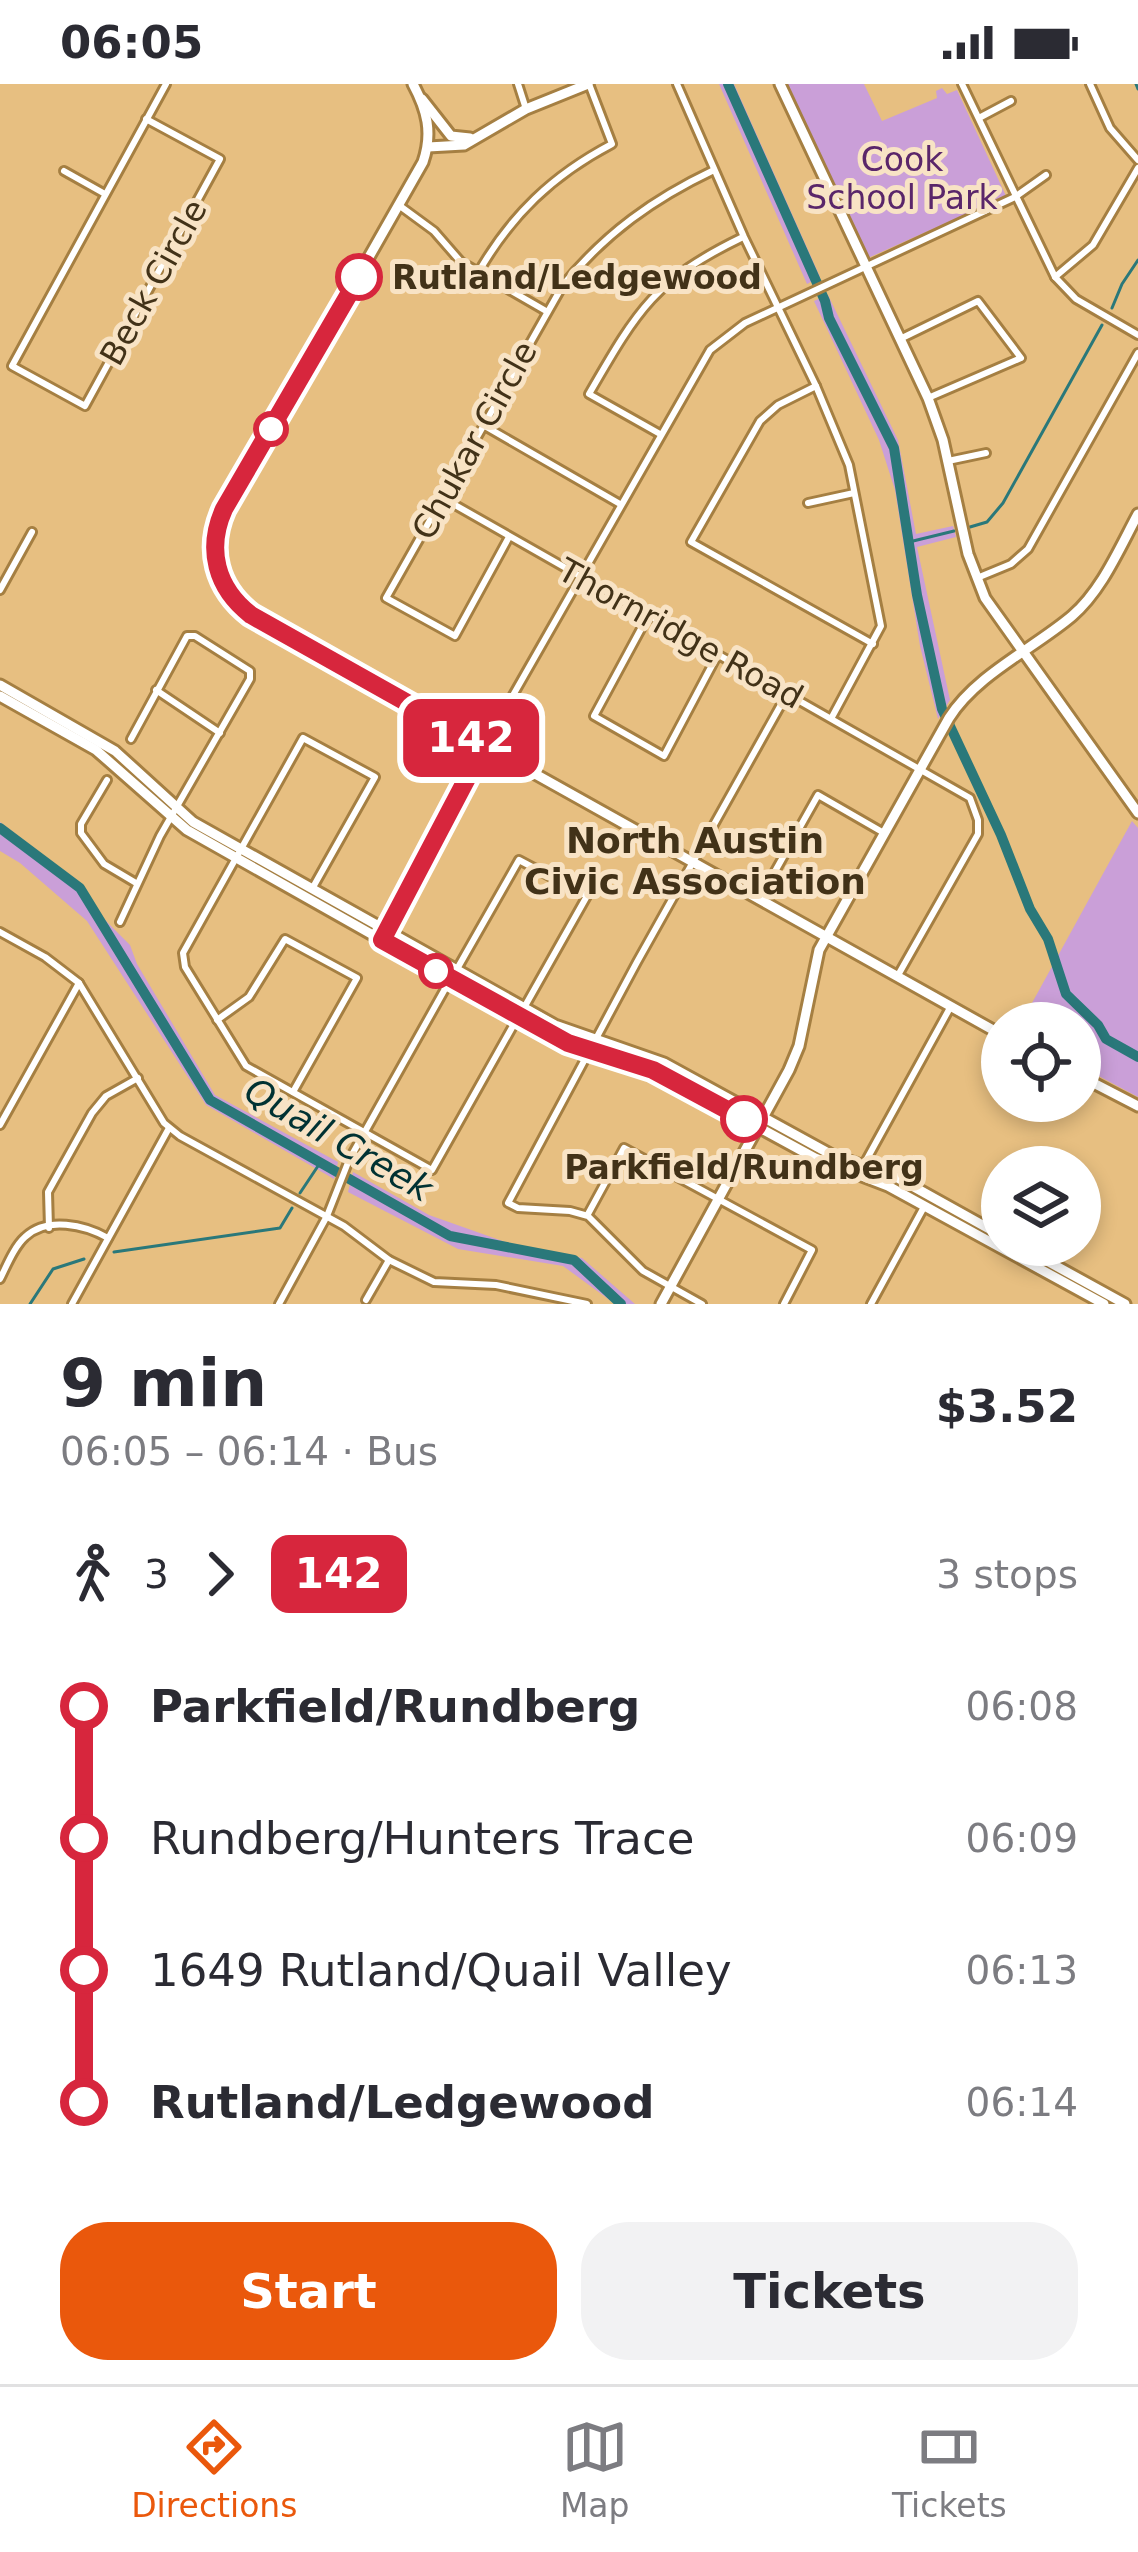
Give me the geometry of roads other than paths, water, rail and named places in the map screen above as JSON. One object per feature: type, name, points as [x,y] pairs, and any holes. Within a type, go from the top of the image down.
[{"type":"street","points":[[64,171],[105,194],[166,84]]},
{"type":"street","points":[[413,84],[428,119],[428,147],[400,206],[224,509],[215,558],[226,590],[251,615],[981,1023]]},
{"type":"street","points":[[518,84],[526,109]]},
{"type":"street","points":[[428,147],[457,148],[526,109],[589,84],[613,144],[560,175],[530,201],[495,243],[478,273]]},
{"type":"street","points":[[676,84],[845,453],[881,616],[873,644],[832,718]]},
{"type":"street","points":[[780,84],[928,398],[976,578],[990,607],[1134,796],[1138,813]]},
{"type":"street","points":[[962,84],[1055,277],[1076,299],[1138,334]]},
{"type":"street","points":[[1055,277],[1093,245],[1138,164],[1110,128],[1090,84]]},
{"type":"street","points":[[422,99],[451,136],[475,138]]},
{"type":"street","points":[[979,118],[1012,101]]},
{"type":"street","name":"Beck Circle","points":[[105,194],[13,366],[85,406],[220,159],[146,119]]},
{"type":"street","name":"Chukar Circle","points":[[509,537],[455,636],[386,598],[546,310],[579,266],[654,201],[714,170]]},
{"type":"street","points":[[384,935],[484,746],[710,350],[736,328],[1016,197],[1046,176]]},
{"type":"street","points":[[400,206],[434,231],[461,262],[546,310]]},
{"type":"street","points":[[660,434],[589,394],[652,295],[692,262],[744,237]]},
{"type":"street","points":[[900,339],[978,301],[1022,358],[928,398]]},
{"type":"street","points":[[976,578],[1011,564],[1028,549],[1138,353]]},
{"type":"street","points":[[816,386],[778,405],[760,421],[691,542],[873,644]]},
{"type":"street","points":[[482,424],[620,504]]},
{"type":"street","points":[[948,461],[986,453]]},
{"type":"street","points":[[808,503],[854,493]]},
{"type":"street","name":"Thornridge Road","points":[[441,497],[965,793],[976,810],[979,829],[897,977]]},
{"type":"street","points":[[661,1304],[799,1046],[814,964],[826,938],[957,706],[1090,597],[1138,514]]},
{"type":"street","points":[[0,590],[32,532]]},
{"type":"street","points":[[649,615],[595,716],[664,756],[718,654]]},
{"type":"street","points":[[120,922],[136,883],[250,679],[246,668],[189,635],[130,739]]},
{"type":"street","points":[[0,685],[83,737],[174,814],[568,1043],[593,1046],[670,1072],[761,1122],[815,1159],[896,1178],[981,1225]]},
{"type":"street","points":[[156,690],[220,733]]},
{"type":"street","points":[[702,1304],[636,1265],[588,1216],[508,1203],[787,694]]},
{"type":"street","points":[[0,696],[83,737]]},
{"type":"street","points":[[279,1304],[327,1216],[345,1167],[364,1132],[519,860],[587,896],[432,1170],[364,1132],[293,1092],[246,1066],[185,967],[183,956],[303,737],[375,777],[310,893]]},
{"type":"street","points":[[107,780],[81,833],[104,864],[136,883]]},
{"type":"street","points":[[758,901],[818,795],[884,833]]},
{"type":"street","points":[[0,932],[79,982],[169,1128],[327,1216],[388,1260],[434,1282],[496,1285],[587,1304]]},
{"type":"street","points":[[218,1020],[249,997],[285,939],[357,979],[293,1092]]},
{"type":"street","points":[[0,1125],[79,982]]},
{"type":"street","points":[[861,1170],[951,1006]]},
{"type":"street","points":[[49,1228],[48,1192],[92,1113],[106,1096],[138,1078]]},
{"type":"street","points":[[1101,1087],[1138,1106]]},
{"type":"street","points":[[72,1304],[169,1128]]},
{"type":"street","points":[[588,1216],[624,1148],[812,1250],[784,1304]]},
{"type":"street","points":[[861,1170],[981,1234]]},
{"type":"street","points":[[871,1304],[924,1206]]},
{"type":"street","points":[[0,1279],[23,1238],[49,1228],[82,1225],[108,1238]]},
{"type":"street","points":[[366,1300],[388,1260]]},
{"type":"street","points":[[1044,1266],[1104,1304]]},
{"type":"street","points":[[1046,1266],[1125,1304]]},
{"type":"waterway","points":[[728,84],[829,318],[894,448],[917,595],[942,709],[1030,909],[1048,939],[1066,994],[1106,1039],[1138,1057]]},
{"type":"waterway","points":[[1136,84],[1138,89]]},
{"type":"waterway","points":[[1112,308],[1138,260]]},
{"type":"waterway","points":[[970,527],[987,522],[1003,503],[1102,325]]},
{"type":"waterway","points":[[909,542],[954,531]]},
{"type":"waterway","name":"Quail Creek","points":[[0,828],[80,888],[210,1100],[450,1236],[574,1260],[621,1304]]},
{"type":"waterway","points":[[300,1193],[320,1163]]},
{"type":"waterway","points":[[114,1252],[280,1228],[292,1208]]},
{"type":"waterway","points":[[30,1304],[53,1269],[84,1259]]},
{"type":"place","name":"Rutland/Ledgewood","points":[[359,277]]},
{"type":"place","name":"Parkfield/Rundberg","points":[[744,1119]]},
{"type":"district","name":"North Austin Civic Association","points":[[695,860]]},
{"type":"park label","name":"Cook School Park","points":[[902,178]]}]
